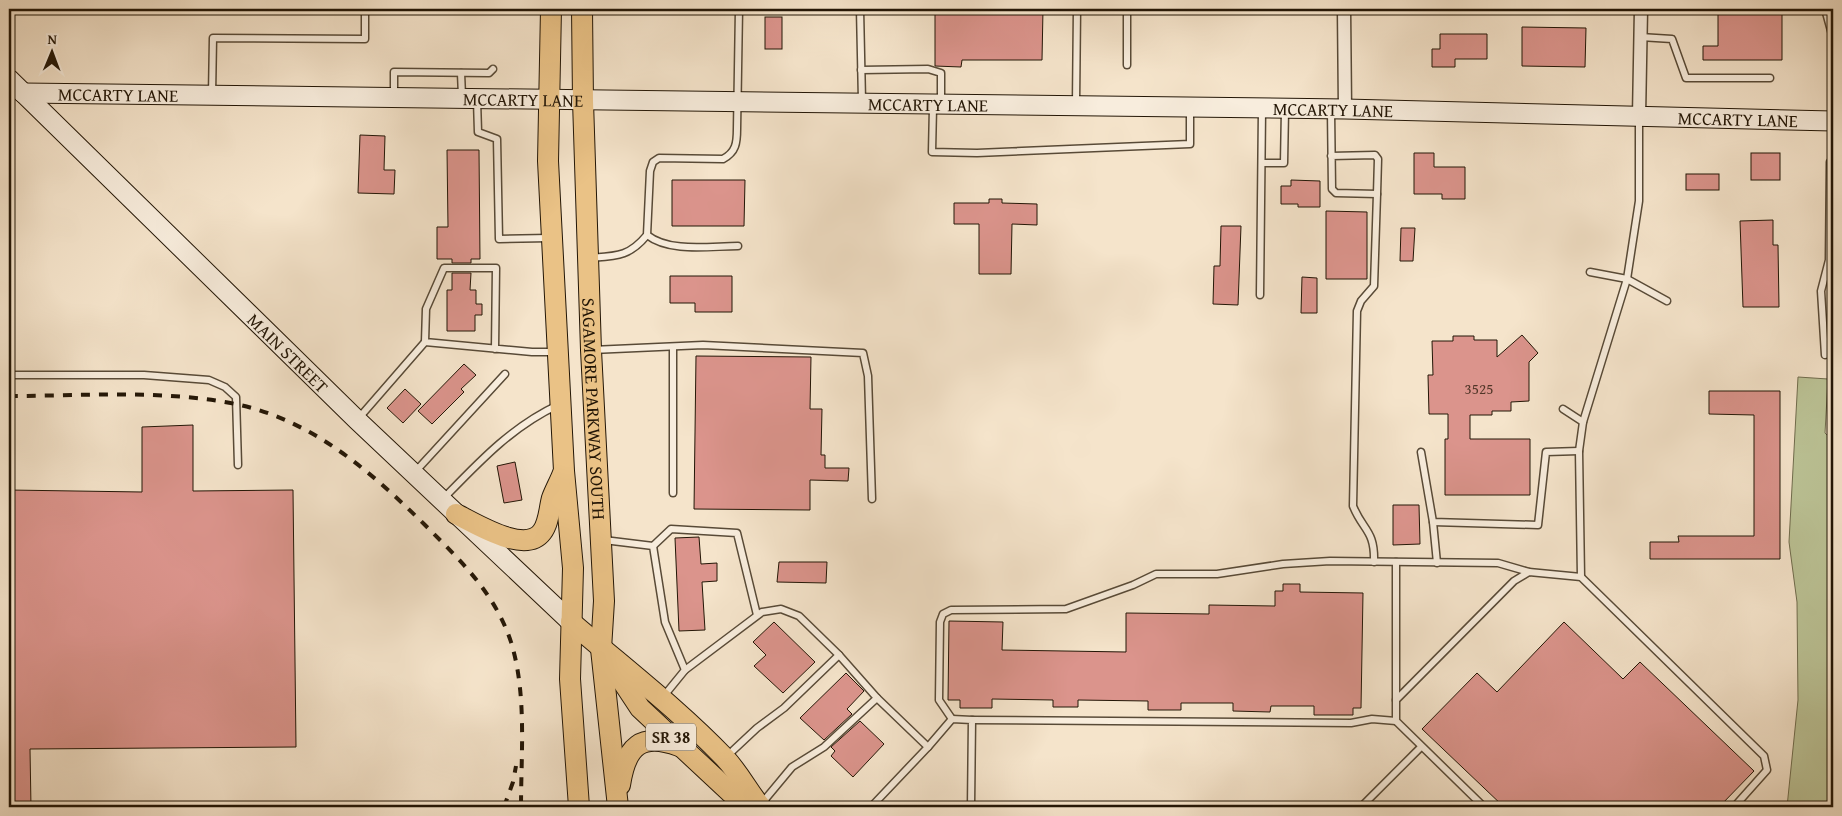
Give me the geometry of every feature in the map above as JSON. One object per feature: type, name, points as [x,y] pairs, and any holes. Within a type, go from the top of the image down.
[{"type":"main road","name":"SAGAMORE PARKWAY SOUTH","points":[[551,9],[548,161],[564,471],[573,568],[570,679],[579,807]]},
{"type":"main road","name":"SAGAMORE PARKWAY SOUTH","points":[[582,9],[591,350],[604,601],[602,648],[618,803]]},
{"type":"main road","name":"MAIN STREET","points":[[9,79],[357,420],[571,622]]},
{"type":"main road","name":"MCCARTY LANE","points":[[23,93],[583,102],[1285,109],[1832,121]]},
{"type":"main road","points":[[449,507],[504,537],[523,541],[535,538],[542,532],[547,522],[552,499],[564,471]]},
{"type":"main road","name":"SR 38","points":[[571,622],[663,697],[725,758],[743,780],[760,806]]},
{"type":"main road","name":"SR 38","points":[[602,648],[636,704],[731,793],[760,806]]},
{"type":"main road","points":[[618,803],[626,762],[631,750],[637,745],[655,739],[681,746]]},
{"type":"street","points":[[1338,110],[1344,9]]},
{"type":"street","points":[[1639,116],[1641,9]]},
{"type":"lane","points":[[212,96],[213,38],[365,39],[365,9]]},
{"type":"lane","points":[[588,259],[619,256],[630,252],[647,235],[652,162],[659,158],[723,159],[732,154],[737,144],[739,103],[739,9]]},
{"type":"lane","points":[[860,9],[862,104]]},
{"type":"lane","points":[[1076,107],[1077,9]]},
{"type":"lane","points":[[1127,9],[1127,65]]},
{"type":"lane","points":[[1825,9],[1833,38]]},
{"type":"lane","points":[[1640,37],[1672,39],[1686,78],[1770,78]]},
{"type":"lane","points":[[394,99],[394,72],[489,73],[493,69]]},
{"type":"lane","points":[[861,70],[928,69],[941,73],[932,152],[977,153],[1190,144],[1190,108]]},
{"type":"lane","points":[[461,73],[478,132],[497,139],[500,239],[552,238]]},
{"type":"lane","points":[[1832,121],[1833,98]]},
{"type":"lane","points":[[1260,295],[1262,109]]},
{"type":"lane","points":[[1262,163],[1284,163],[1285,109]]},
{"type":"lane","points":[[1338,110],[1332,156],[1332,189],[1336,193],[1377,194]]},
{"type":"lane","points":[[1581,577],[1578,451],[1583,422],[1627,279],[1639,201],[1639,116]]},
{"type":"lane","points":[[1332,156],[1375,155],[1378,160],[1374,286],[1361,301],[1357,311],[1353,506],[1370,533],[1374,549],[1374,562]]},
{"type":"lane","points":[[1825,355],[1822,291],[1829,260],[1830,162],[1833,162]]},
{"type":"lane","points":[[647,235],[658,244],[671,246],[738,246]]},
{"type":"lane","points":[[357,420],[425,342],[426,309],[444,268],[496,268],[495,349]]},
{"type":"lane","points":[[1590,272],[1627,279],[1667,301]]},
{"type":"lane","points":[[425,342],[495,349],[558,352]]},
{"type":"lane","points":[[591,350],[703,345],[863,353],[868,376],[872,499]]},
{"type":"lane","points":[[673,347],[673,493]]},
{"type":"lane","points":[[414,473],[505,374]]},
{"type":"lane","points":[[9,375],[144,375],[209,380],[225,387],[236,397],[238,465]]},
{"type":"lane","points":[[449,507],[500,441],[534,416],[560,404]]},
{"type":"lane","points":[[1563,409],[1583,422]]},
{"type":"lane","points":[[1433,522],[1538,525],[1546,452],[1578,451]]},
{"type":"lane","points":[[1421,452],[1433,522],[1437,563]]},
{"type":"lane","points":[[653,546],[671,529],[737,533],[757,615]]},
{"type":"lane","points":[[602,540],[653,546]]},
{"type":"lane","points":[[653,546],[664,622],[685,670]]},
{"type":"lane","points":[[1484,807],[1421,748],[1396,721],[1372,719],[1351,723],[972,720],[952,718],[944,711],[939,700],[940,622],[944,614],[951,610],[1066,609],[1133,585],[1156,574],[1218,574],[1283,564],[1330,561],[1498,564],[1529,572],[1581,577],[1764,756],[1767,770],[1734,807]]},
{"type":"lane","points":[[1396,562],[1396,721]]},
{"type":"lane","points":[[1396,700],[1514,581],[1529,572]]},
{"type":"lane","points":[[663,697],[685,670],[757,615],[781,609],[800,616],[839,655],[877,698],[928,747]]},
{"type":"lane","points":[[725,758],[757,728],[784,708],[839,655]]},
{"type":"lane","points":[[760,806],[792,767],[824,747],[877,698]]},
{"type":"lane","points":[[871,807],[928,747],[952,718]]},
{"type":"lane","points":[[971,807],[972,720]]},
{"type":"lane","points":[[1361,807],[1421,748]]},
{"type":"green space","points":[[1798,377],[1828,379],[1825,433],[1833,441],[1833,807],[1787,807],[1798,700],[1797,602],[1789,542]]},
{"type":"building","points":[[935,9],[1043,9],[1042,60],[962,60],[961,67],[935,66]]},
{"type":"building","points":[[1718,9],[1782,9],[1782,60],[1703,60],[1703,46],[1718,46]]},
{"type":"building","points":[[765,17],[782,17],[782,49],[765,49]]},
{"type":"building","points":[[1522,27],[1586,28],[1585,67],[1522,66]]},
{"type":"building","points":[[1440,34],[1487,34],[1487,59],[1455,59],[1455,67],[1432,67],[1432,49],[1440,49]]},
{"type":"building","points":[[360,135],[385,136],[384,170],[395,170],[394,194],[358,193]]},
{"type":"building","points":[[447,150],[479,150],[480,259],[471,259],[471,263],[452,263],[452,259],[437,259],[437,227],[448,227]]},
{"type":"building","points":[[1414,153],[1434,153],[1434,167],[1465,167],[1465,199],[1442,199],[1442,194],[1414,194]]},
{"type":"building","points":[[1751,153],[1780,153],[1780,180],[1751,180]]},
{"type":"building","points":[[1686,174],[1719,174],[1719,190],[1686,190]]},
{"type":"building","points":[[672,180],[745,180],[744,226],[672,226]]},
{"type":"building","points":[[1291,180],[1320,181],[1320,207],[1298,207],[1298,204],[1281,204],[1281,186],[1291,186]]},
{"type":"building","points":[[989,199],[1002,199],[1002,203],[1037,204],[1037,225],[1012,224],[1011,274],[979,274],[979,224],[954,224],[954,203],[989,203]]},
{"type":"building","points":[[1326,211],[1367,212],[1367,279],[1326,279]]},
{"type":"building","points":[[1773,220],[1773,245],[1778,245],[1779,307],[1743,307],[1740,221]]},
{"type":"building","points":[[1221,226],[1241,226],[1238,305],[1213,304],[1214,266],[1220,266]]},
{"type":"building","points":[[1401,228],[1415,228],[1413,261],[1400,261]]},
{"type":"building","points":[[452,273],[471,273],[470,290],[476,290],[476,304],[482,304],[482,315],[475,315],[475,331],[447,331],[447,290],[452,290]]},
{"type":"building","points":[[670,276],[732,276],[732,312],[695,312],[695,303],[670,303]]},
{"type":"building","points":[[1302,277],[1317,278],[1317,313],[1301,313]]},
{"type":"building","points":[[1522,335],[1538,353],[1529,362],[1529,401],[1511,402],[1511,411],[1492,411],[1492,415],[1470,415],[1470,439],[1530,439],[1530,495],[1445,495],[1445,439],[1448,439],[1448,414],[1429,414],[1428,375],[1433,375],[1432,341],[1453,341],[1453,336],[1474,336],[1474,340],[1497,340],[1497,357]]},
{"type":"building","points":[[696,356],[811,357],[810,409],[822,409],[821,455],[825,455],[825,468],[849,468],[848,481],[810,480],[810,510],[694,509]]},
{"type":"building","points":[[464,364],[476,375],[461,389],[464,392],[432,424],[418,411]]},
{"type":"building","points":[[405,389],[421,404],[403,423],[387,408]]},
{"type":"building","points":[[1709,391],[1780,391],[1780,559],[1650,559],[1650,542],[1679,542],[1678,536],[1754,536],[1754,415],[1709,414]]},
{"type":"building","points":[[193,425],[193,491],[293,490],[296,747],[30,749],[31,807],[9,807],[9,490],[142,492],[142,427]]},
{"type":"building","points":[[515,462],[522,500],[504,503],[497,466]]},
{"type":"building","points":[[1393,505],[1419,505],[1420,544],[1393,545]]},
{"type":"building","points":[[699,537],[701,564],[717,563],[717,581],[702,582],[705,630],[679,631],[675,538]]},
{"type":"building","points":[[779,562],[827,562],[826,583],[777,582]]},
{"type":"building","points":[[1283,584],[1300,584],[1300,592],[1363,593],[1361,708],[1353,708],[1353,715],[1314,715],[1314,706],[1271,706],[1270,712],[1233,711],[1233,703],[1181,703],[1181,710],[1148,710],[1148,701],[1078,700],[1078,707],[1053,707],[1053,700],[992,699],[992,708],[960,708],[960,700],[948,700],[949,621],[1003,622],[1002,650],[1126,652],[1126,613],[1209,614],[1209,605],[1275,606],[1275,591],[1283,591]]},
{"type":"building","points":[[774,622],[815,662],[783,693],[754,666],[766,655],[753,642]]},
{"type":"building","points":[[1564,622],[1623,679],[1640,662],[1754,771],[1719,807],[1504,807],[1422,729],[1477,673],[1497,692]]},
{"type":"building","points":[[846,673],[864,691],[847,709],[852,714],[824,740],[800,718]]},
{"type":"building","points":[[860,721],[884,744],[853,777],[831,756],[835,751],[831,747]]},
{"type":"railway","points":[[9,396],[155,395],[212,400],[240,405],[267,413],[318,437],[363,469],[405,506],[463,564],[486,593],[504,624],[516,662],[521,703],[521,807]]},
{"type":"railway","points":[[504,807],[513,782],[516,766]]}]
